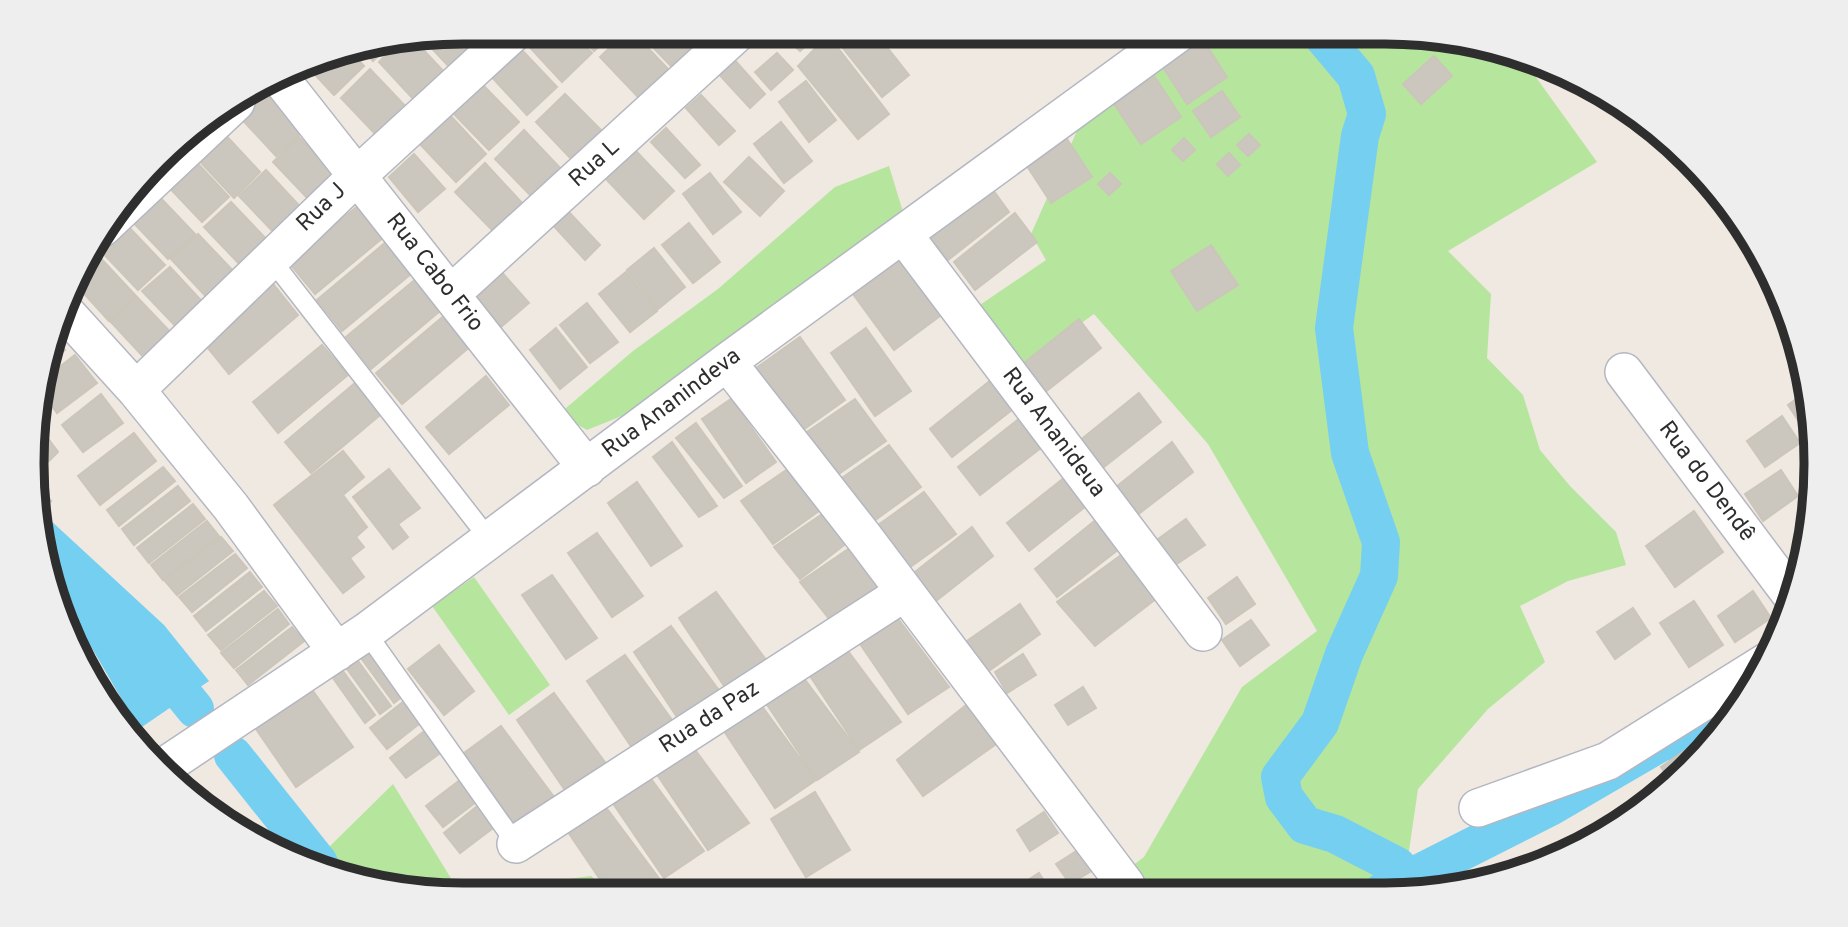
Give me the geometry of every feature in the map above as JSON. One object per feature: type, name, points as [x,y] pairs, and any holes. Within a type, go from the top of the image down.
[{"type":"street","name":"Rua J","points":[[136,390],[270,258],[501,44]]},
{"type":"street","name":"Rua L","points":[[451,294],[725,44]]},
{"type":"street","name":"Rua Ananindeva","points":[[170,763],[351,642],[727,362],[1164,44]]},
{"type":"street","name":"Rua Cabo Frio","points":[[285,84],[587,468]]},
{"type":"street","name":"Rua Ananideua","points":[[903,234],[1203,632]]},
{"type":"street","points":[[70,318],[136,390],[232,507],[351,642]]},
{"type":"street","points":[[727,362],[1125,883]]},
{"type":"street","name":"Rua do Dendê","points":[[1624,372],[1785,587]]},
{"type":"street","name":"Rua da Paz","points":[[516,844],[905,592]]},
{"type":"street","points":[[1478,808],[1608,761],[1748,674]]},
{"type":"lane","points":[[270,258],[489,539]]},
{"type":"lane","points":[[351,642],[516,844]]},
{"type":"green space","points":[[1187,44],[1412,45],[1466,52],[1531,71],[1597,162],[1448,251],[1491,294],[1487,358],[1523,395],[1540,450],[1570,486],[1616,532],[1626,565],[1568,581],[1520,606],[1545,662],[1488,709],[1418,789],[1404,882],[1110,883],[1144,857],[1242,687],[1317,631],[1208,444],[1094,314],[1018,368],[974,309],[1046,260],[1031,234],[1077,131]]},
{"type":"green space","points":[[889,166],[903,212],[634,411],[587,430],[559,414],[633,351],[718,289],[835,187]]},
{"type":"green space","points":[[474,577],[550,685],[509,715],[432,606]]},
{"type":"green space","points":[[393,784],[454,883],[409,880],[355,869],[333,862],[325,851]]},
{"type":"green space","points":[[591,876],[600,883],[537,883]]},
{"type":"water","points":[[47,517],[164,625],[209,681],[139,729],[72,615],[58,572]]},
{"type":"building","points":[[527,44],[583,44],[592,53],[562,82]]},
{"type":"building","points":[[587,44],[602,44],[594,51]]},
{"type":"building","points":[[614,44],[644,44],[668,69],[639,98],[600,57]]},
{"type":"building","points":[[650,44],[696,44],[672,67]]},
{"type":"building","points":[[792,44],[808,44],[800,51]]},
{"type":"building","points":[[819,44],[835,44],[889,114],[858,139],[798,66]]},
{"type":"building","points":[[840,44],[884,44],[909,75],[882,97]]},
{"type":"building","points":[[1191,44],[1206,44],[1227,77],[1187,104],[1161,64]]},
{"type":"building","points":[[485,45],[455,73],[429,46]]},
{"type":"building","points":[[420,46],[447,75],[417,103],[379,62],[391,50]]},
{"type":"building","points":[[518,46],[557,87],[527,115],[489,74]]},
{"type":"building","points":[[382,52],[373,61],[368,55]]},
{"type":"building","points":[[777,53],[793,70],[771,90],[755,72]]},
{"type":"building","points":[[1434,56],[1452,76],[1421,104],[1403,84]]},
{"type":"building","points":[[732,57],[765,94],[750,108],[716,71]]},
{"type":"building","points":[[356,58],[364,66],[334,95],[313,72]]},
{"type":"building","points":[[370,69],[409,110],[379,138],[341,98]]},
{"type":"building","points":[[1155,77],[1181,117],[1141,144],[1114,104]]},
{"type":"building","points":[[806,81],[836,120],[809,142],[779,102]]},
{"type":"building","points":[[480,82],[519,122],[489,150],[450,110]]},
{"type":"building","points":[[1222,91],[1240,117],[1211,137],[1193,111]]},
{"type":"building","points":[[267,93],[303,131],[276,156],[236,113]]},
{"type":"building","points":[[565,94],[605,134],[575,163],[536,122]]},
{"type":"building","points":[[701,95],[735,131],[719,145],[686,108]]},
{"type":"building","points":[[448,113],[486,154],[456,182],[418,142]]},
{"type":"building","points":[[781,122],[812,161],[784,183],[754,144]]},
{"type":"building","points":[[666,128],[700,165],[685,178],[651,142]]},
{"type":"building","points":[[220,129],[260,172],[234,198],[193,154]]},
{"type":"building","points":[[524,130],[563,171],[534,199],[495,159]]},
{"type":"building","points":[[1249,134],[1260,145],[1248,156],[1237,145]]},
{"type":"building","points":[[1065,136],[1092,177],[1051,203],[1025,163]]},
{"type":"building","points":[[299,137],[340,181],[314,205],[273,162]]},
{"type":"building","points":[[1184,138],[1195,150],[1183,161],[1172,150]]},
{"type":"building","points":[[636,151],[674,191],[644,219],[606,179]]},
{"type":"building","points":[[188,153],[229,197],[202,222],[161,179]]},
{"type":"building","points":[[1229,153],[1240,165],[1228,176],[1217,164]]},
{"type":"building","points":[[414,154],[445,189],[418,212],[389,177]]},
{"type":"building","points":[[749,157],[784,191],[760,216],[724,182]]},
{"type":"building","points":[[485,163],[523,204],[494,232],[455,192]]},
{"type":"building","points":[[266,170],[307,214],[280,239],[239,196]]},
{"type":"building","points":[[710,173],[741,212],[713,234],[683,194]]},
{"type":"building","points":[[1110,173],[1121,184],[1109,195],[1098,184]]},
{"type":"building","points":[[988,183],[1009,212],[948,260],[926,232]]},
{"type":"building","points":[[154,191],[195,234],[168,259],[127,216]]},
{"type":"building","points":[[231,202],[272,245],[245,270],[204,227]]},
{"type":"building","points":[[359,205],[385,236],[315,294],[289,263]]},
{"type":"building","points":[[566,209],[600,245],[585,260],[551,223]]},
{"type":"building","points":[[1015,213],[1037,242],[975,290],[954,262]]},
{"type":"building","points":[[124,222],[165,265],[138,290],[101,252],[112,233]]},
{"type":"building","points":[[689,223],[720,262],[693,283],[662,245]]},
{"type":"building","points":[[198,234],[239,277],[212,303],[171,259]]},
{"type":"building","points":[[386,242],[412,273],[342,331],[317,300]]},
{"type":"building","points":[[1211,245],[1238,285],[1197,311],[1171,271]]},
{"type":"building","points":[[654,248],[685,287],[658,309],[627,270]]},
{"type":"building","points":[[99,256],[136,296],[109,321],[81,291]]},
{"type":"building","points":[[901,258],[944,313],[894,350],[853,294]]},
{"type":"building","points":[[170,267],[210,310],[184,335],[142,291]]},
{"type":"building","points":[[498,268],[529,303],[501,327],[472,291]]},
{"type":"building","points":[[626,272],[657,311],[630,332],[599,294]]},
{"type":"building","points":[[416,279],[441,310],[371,369],[346,337]]},
{"type":"building","points":[[273,284],[298,315],[229,374],[203,342]]},
{"type":"building","points":[[136,296],[177,339],[150,364],[110,321]]},
{"type":"building","points":[[587,303],[618,342],[590,363],[560,325]]},
{"type":"building","points":[[445,315],[471,346],[402,404],[376,373]]},
{"type":"building","points":[[1079,319],[1101,348],[1040,396],[1018,368]]},
{"type":"building","points":[[556,328],[587,367],[560,389],[530,350]]},
{"type":"building","points":[[866,328],[911,391],[875,416],[831,353]]},
{"type":"building","points":[[800,337],[845,400],[800,432],[755,369]]},
{"type":"building","points":[[322,345],[348,375],[278,433],[253,402]]},
{"type":"building","points":[[75,355],[97,383],[57,413],[48,401],[54,371]]},
{"type":"building","points":[[486,376],[509,405],[449,454],[426,427]]},
{"type":"building","points":[[991,380],[1013,409],[952,457],[930,429]]},
{"type":"building","points":[[355,383],[380,415],[311,473],[285,442]]},
{"type":"building","points":[[1139,393],[1161,422],[1100,470],[1078,442]]},
{"type":"building","points":[[101,394],[123,423],[83,452],[62,425]]},
{"type":"building","points":[[1799,397],[1802,427],[1788,405]]},
{"type":"building","points":[[731,399],[776,462],[746,483],[702,419]]},
{"type":"building","points":[[855,399],[886,441],[836,476],[804,434]]},
{"type":"building","points":[[1782,416],[1800,443],[1765,467],[1747,441]]},
{"type":"building","points":[[1020,418],[1042,447],[980,495],[958,467]]},
{"type":"building","points":[[696,423],[742,486],[724,498],[676,438]]},
{"type":"building","points":[[134,433],[156,461],[100,505],[78,476]]},
{"type":"building","points":[[45,435],[58,452],[44,466]]},
{"type":"building","points":[[672,442],[717,506],[699,517],[653,457]]},
{"type":"building","points":[[1172,442],[1193,472],[1132,519],[1110,492]]},
{"type":"building","points":[[889,445],[921,487],[871,523],[839,480]]},
{"type":"building","points":[[343,451],[364,477],[343,495],[367,527],[356,537],[364,547],[350,558],[364,577],[343,593],[274,505]]},
{"type":"building","points":[[792,466],[823,508],[773,544],[741,501]]},
{"type":"building","points":[[163,467],[175,481],[119,526],[107,510]]},
{"type":"building","points":[[389,469],[420,508],[398,524],[408,537],[393,549],[353,497]]},
{"type":"building","points":[[1781,470],[1798,496],[1763,521],[1745,494]]},
{"type":"building","points":[[1069,474],[1090,503],[1029,551],[1007,523]]},
{"type":"building","points":[[637,482],[682,546],[651,566],[608,503]]},
{"type":"building","points":[[178,486],[190,501],[134,545],[122,529]]},
{"type":"building","points":[[924,492],[956,534],[906,570],[874,528]]},
{"type":"building","points":[[193,504],[205,519],[149,563],[137,548]]},
{"type":"building","points":[[1694,511],[1723,552],[1675,587],[1646,546]]},
{"type":"building","points":[[825,512],[848,542],[800,579],[774,547]]},
{"type":"building","points":[[1097,519],[1119,549],[1057,597],[1035,569]]},
{"type":"building","points":[[1186,519],[1205,545],[1175,565],[1158,539]]},
{"type":"building","points":[[207,521],[219,536],[163,580],[151,565]]},
{"type":"building","points":[[972,527],[993,556],[932,604],[910,576]]},
{"type":"building","points":[[597,533],[643,596],[612,617],[568,553]]},
{"type":"building","points":[[221,537],[233,551],[177,595],[164,580]]},
{"type":"building","points":[[851,547],[883,588],[833,624],[800,582]]},
{"type":"building","points":[[235,554],[247,568],[192,612],[179,597]]},
{"type":"building","points":[[1121,555],[1157,598],[1095,646],[1057,602]]},
{"type":"building","points":[[250,572],[262,587],[206,631],[194,616]]},
{"type":"building","points":[[552,575],[597,638],[566,659],[522,595]]},
{"type":"building","points":[[1237,577],[1255,604],[1226,624],[1208,598]]},
{"type":"building","points":[[264,591],[277,606],[221,650],[208,635]]},
{"type":"building","points":[[1753,591],[1771,618],[1735,642],[1718,616]]},
{"type":"building","points":[[716,592],[772,668],[730,695],[679,618]]},
{"type":"building","points":[[1694,601],[1723,645],[1689,667],[1660,623]]},
{"type":"building","points":[[1020,604],[1040,634],[986,673],[964,643]]},
{"type":"building","points":[[1633,608],[1650,634],[1615,659],[1597,632]]},
{"type":"building","points":[[278,609],[289,624],[234,668],[221,653]]},
{"type":"building","points":[[893,612],[949,687],[908,714],[856,638]]},
{"type":"building","points":[[1251,620],[1269,645],[1240,666],[1222,640]]},
{"type":"building","points":[[671,626],[727,701],[685,729],[634,652]]},
{"type":"building","points":[[292,627],[304,641],[248,685],[236,670]]},
{"type":"building","points":[[439,645],[474,691],[444,715],[408,669]]},
{"type":"building","points":[[845,647],[901,722],[859,750],[808,673]]},
{"type":"building","points":[[372,650],[404,695],[394,703],[361,658]]},
{"type":"building","points":[[1023,654],[1036,675],[1007,693],[995,672]]},
{"type":"building","points":[[625,655],[680,731],[639,758],[587,681]]},
{"type":"building","points":[[358,661],[391,706],[380,714],[347,669]]},
{"type":"building","points":[[343,671],[375,715],[365,723],[333,678]]},
{"type":"building","points":[[803,677],[859,752],[817,780],[766,703]]},
{"type":"building","points":[[1083,687],[1096,708],[1068,725],[1055,705]]},
{"type":"building","points":[[313,691],[353,747],[296,787],[256,729]]},
{"type":"building","points":[[554,693],[610,769],[569,796],[517,720]]},
{"type":"building","points":[[408,698],[424,720],[387,749],[370,728]]},
{"type":"building","points":[[970,702],[999,742],[923,796],[897,760]]},
{"type":"building","points":[[761,705],[816,780],[775,808],[724,731]]},
{"type":"building","points":[[501,726],[557,801],[516,829],[464,753]]},
{"type":"building","points":[[427,729],[443,751],[406,778],[390,758]]},
{"type":"building","points":[[1696,743],[1696,744],[1666,774],[1661,767]]},
{"type":"building","points":[[693,747],[749,823],[708,850],[656,773]]},
{"type":"building","points":[[649,776],[704,851],[664,878],[612,802]]},
{"type":"building","points":[[464,777],[480,799],[443,827],[426,806]]},
{"type":"building","points":[[815,792],[850,850],[806,877],[771,819]]},
{"type":"building","points":[[481,803],[497,825],[460,853],[444,833]]},
{"type":"building","points":[[605,806],[661,881],[603,883],[568,832]]},
{"type":"building","points":[[1044,812],[1058,833],[1030,851],[1017,830]]},
{"type":"building","points":[[1084,846],[1098,867],[1069,883],[1056,864]]},
{"type":"building","points":[[1039,873],[1046,883],[1023,883]]},
{"type":"waterway","points":[[1329,44],[1356,76],[1367,114],[1360,136],[1334,328],[1350,453],[1381,542],[1379,576],[1344,654],[1320,723],[1280,777],[1284,797],[1305,825],[1335,834],[1397,866],[1409,879]]},
{"type":"waterway","points":[[152,656],[195,709]]},
{"type":"waterway","points":[[1401,882],[1550,807],[1660,743],[1710,728]]},
{"type":"waterway","points":[[233,755],[312,855]]}]
